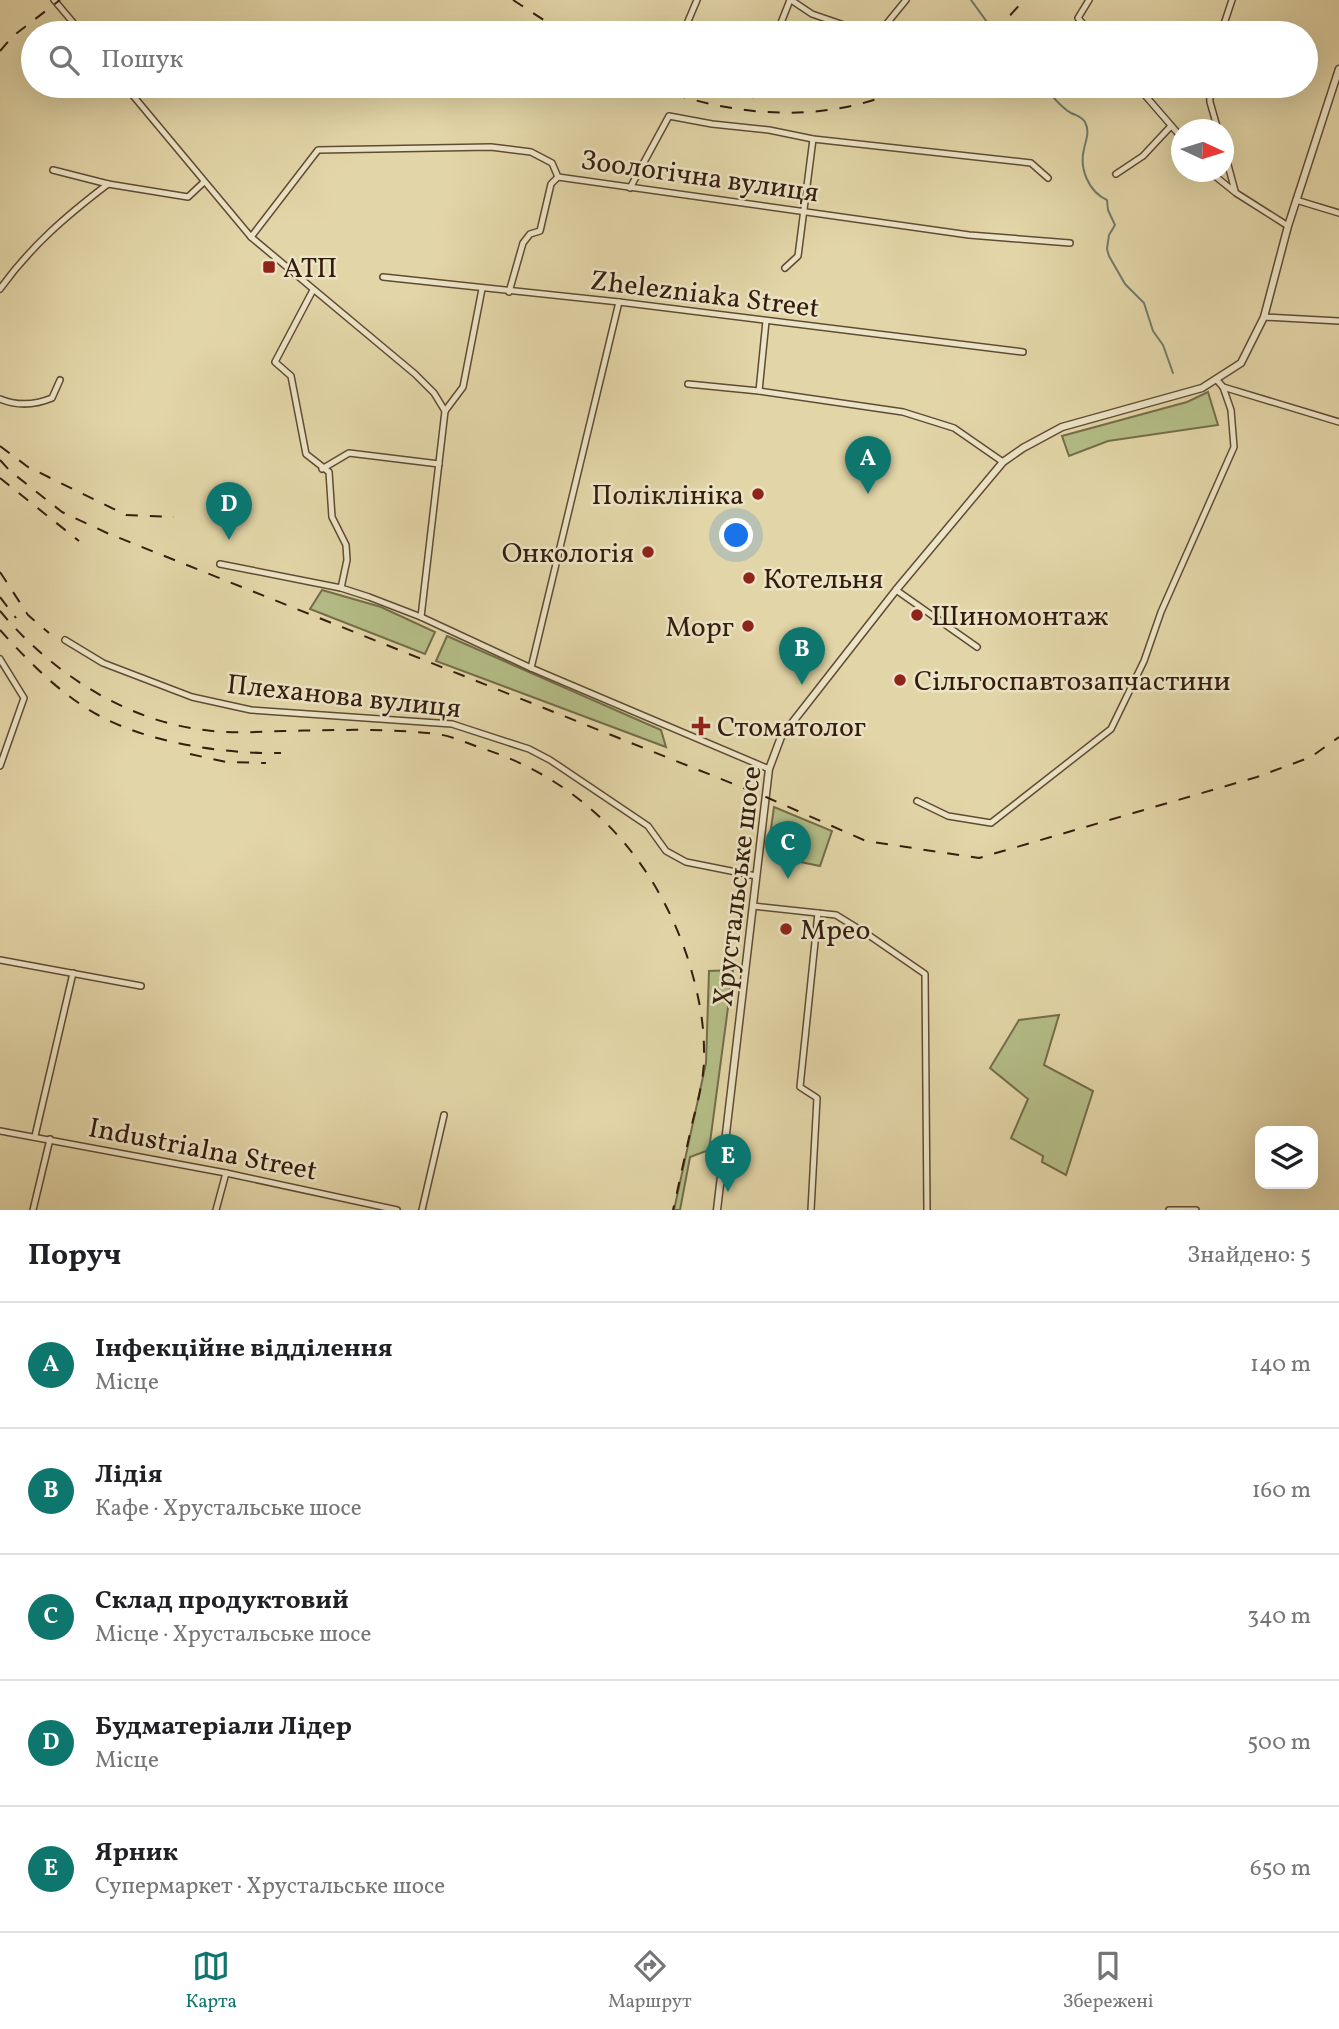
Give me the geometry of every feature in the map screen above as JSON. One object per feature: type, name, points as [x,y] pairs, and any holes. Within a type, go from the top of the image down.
[{"type":"street","points":[[54,0],[72,21]]},
{"type":"street","points":[[688,21],[697,0]]},
{"type":"street","points":[[782,21],[790,0],[812,14],[832,21]]},
{"type":"street","points":[[889,21],[906,0]]},
{"type":"street","points":[[1081,21],[1078,18],[1089,0]]},
{"type":"street","points":[[1225,21],[1232,0]]},
{"type":"street","name":"Хрустальське шосе","points":[[717,1210],[769,769],[781,737],[896,590],[1003,462],[1023,448],[1062,428],[1202,388],[1241,363],[1264,317],[1288,226],[1339,69]]},
{"type":"street","points":[[135,98],[251,237],[415,374],[434,393],[444,411]]},
{"type":"street","points":[[1116,174],[1143,156],[1171,126],[1147,98]]},
{"type":"street","points":[[1211,98],[1215,119]]},
{"type":"street","points":[[1329,98],[1339,102]]},
{"type":"street","points":[[631,188],[669,116],[813,139],[1031,163],[1048,178]]},
{"type":"street","points":[[785,268],[799,256],[813,139]]},
{"type":"street","name":"Зоологічна вулиця","points":[[251,237],[318,150],[491,147],[531,152],[552,163],[558,177],[969,234],[1070,243]]},
{"type":"street","points":[[53,170],[108,184],[188,197],[204,182]]},
{"type":"street","points":[[509,292],[523,243],[530,234],[540,231],[551,184],[558,177]]},
{"type":"street","points":[[1222,182],[1288,226]]},
{"type":"street","points":[[1233,182],[1236,193]]},
{"type":"street","points":[[0,289],[61,219],[108,184]]},
{"type":"street","points":[[1296,200],[1339,213]]},
{"type":"street","name":"Zhelezniaka Street","points":[[383,277],[619,302],[1023,352]]},
{"type":"street","points":[[421,617],[444,411],[463,387],[482,289]]},
{"type":"street","points":[[313,290],[275,362],[291,376],[306,454],[329,472],[332,517],[346,545],[347,560],[341,588]]},
{"type":"street","points":[[531,668],[619,302]]},
{"type":"street","points":[[1264,317],[1339,321]]},
{"type":"street","points":[[759,391],[766,321]]},
{"type":"street","points":[[917,801],[948,816],[991,823],[1111,729],[1144,661],[1161,612],[1234,447],[1231,410],[1223,387],[1216,379]]},
{"type":"street","points":[[0,399],[24,404],[40,403],[52,398],[60,380]]},
{"type":"street","points":[[688,384],[759,391],[903,412],[954,428],[1003,462]]},
{"type":"street","points":[[1223,387],[1339,422]]},
{"type":"street","points":[[322,469],[349,453],[439,464]]},
{"type":"street","points":[[220,564],[341,588],[421,617],[531,668],[769,769]]},
{"type":"street","points":[[896,590],[977,648]]},
{"type":"street","name":"Плеханова вулиця","points":[[65,640],[103,663],[192,697],[224,706],[452,724],[529,749],[550,760],[648,826],[666,851],[686,862],[756,876]]},
{"type":"street","points":[[0,659],[24,698],[0,766]]},
{"type":"street","points":[[753,906],[835,915],[925,974],[927,1210]]},
{"type":"street","points":[[811,1210],[817,1098],[800,1087],[818,913]]},
{"type":"street","points":[[0,960],[141,986]]},
{"type":"street","points":[[35,1136],[74,973]]},
{"type":"street","points":[[422,1210],[444,1115]]},
{"type":"street","name":"Industrialna Street","points":[[0,1131],[226,1173],[397,1210]]},
{"type":"street","points":[[33,1210],[50,1139]]},
{"type":"street","points":[[216,1210],[226,1173]]},
{"type":"street","points":[[1169,1210],[1196,1210]]},
{"type":"green space","points":[[1208,392],[1218,425],[1108,441],[1069,456],[1062,436],[1187,402]]},
{"type":"green space","points":[[322,590],[381,607],[435,632],[425,654],[310,609]]},
{"type":"green space","points":[[447,636],[661,730],[666,747],[436,661]]},
{"type":"green space","points":[[774,807],[832,831],[820,866],[776,857],[777,846],[769,843]]},
{"type":"green space","points":[[733,970],[709,1150],[690,1157],[680,1210],[674,1210],[706,1063],[709,971]]},
{"type":"green space","points":[[1059,1015],[1044,1065],[1093,1091],[1066,1175],[1042,1162],[1043,1156],[1011,1138],[1028,1099],[990,1068],[1019,1020]]},
{"type":"waterway","points":[[971,0],[986,21]]},
{"type":"waterway","points":[[1054,98],[1063,108],[1085,122],[1087,132],[1083,157],[1084,172],[1090,186],[1107,200],[1115,225],[1109,235],[1109,256],[1125,284],[1144,303],[1153,331],[1163,345],[1173,373]]},
{"type":"railway","points":[[33,21],[60,0]]},
{"type":"railway","points":[[513,0],[545,21]]},
{"type":"railway","points":[[1005,21],[1024,0]]},
{"type":"railway","points":[[0,51],[21,30]]},
{"type":"railway","points":[[687,98],[715,105],[781,113],[814,112],[880,98]]},
{"type":"railway","points":[[0,446],[28,467],[126,515],[174,517]]},
{"type":"railway","points":[[0,460],[62,512],[107,533],[766,797],[866,841],[979,858],[1257,777],[1311,757],[1339,737]]},
{"type":"railway","points":[[0,478],[79,541]]},
{"type":"railway","points":[[0,572],[28,615],[49,633]]},
{"type":"railway","points":[[0,597],[16,618]]},
{"type":"railway","points":[[0,611],[19,633],[64,671],[88,688],[141,714],[169,723],[219,732],[380,730],[442,735],[515,761],[550,779],[581,801],[609,826],[634,855],[655,887],[688,959],[697,992],[703,1027],[704,1068],[673,1210]]},
{"type":"railway","points":[[0,630],[58,687],[84,707],[118,725],[187,745],[281,753]]},
{"type":"railway","points":[[190,754],[226,762],[266,763]]},
{"type":"place","name":"АТП","points":[[269,267]]},
{"type":"place","name":"Поліклініка","points":[[758,494]]},
{"type":"place","name":"Інфекційне відділення","points":[[868,494]]},
{"type":"place","name":"Будматеріали Лідер","points":[[229,540]]},
{"type":"place","name":"Онкологія","points":[[648,552]]},
{"type":"place","name":"Котельня","points":[[749,578]]},
{"type":"place","name":"Шиномонтаж","points":[[917,615]]},
{"type":"place","name":"Морг","points":[[748,626]]},
{"type":"place","name":"Сільгоспавтозапчастини","points":[[900,680]]},
{"type":"place","name":"Лідія","points":[[802,685]]},
{"type":"place","name":"Стоматолог","points":[[701,726]]},
{"type":"place","name":"Склад продуктовий","points":[[788,879]]},
{"type":"place","name":"Мрео","points":[[786,929]]},
{"type":"place","name":"Ярник","points":[[728,1192]]}]
